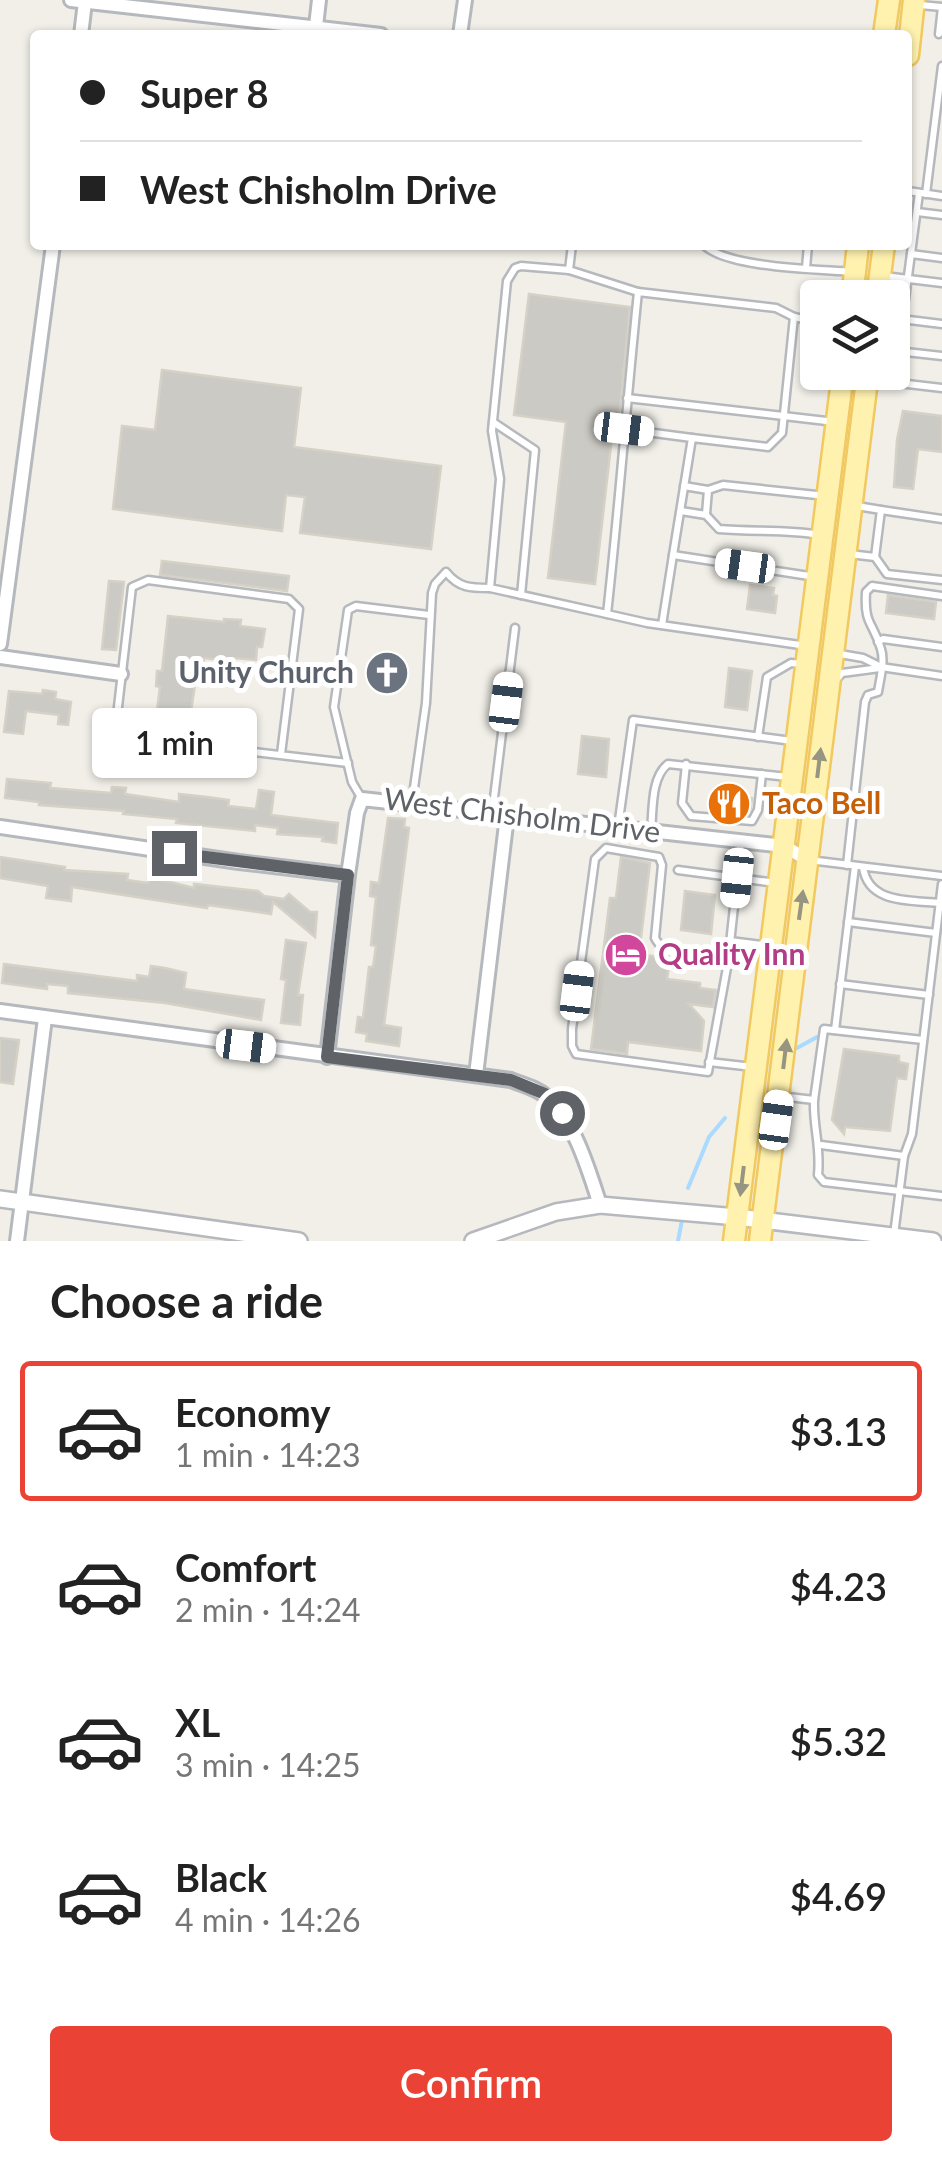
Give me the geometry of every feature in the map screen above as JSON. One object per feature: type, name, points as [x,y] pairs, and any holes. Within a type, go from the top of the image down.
[{"type":"main road","points":[[885,30],[888,0]]},
{"type":"main road","points":[[910,30],[914,2]]},
{"type":"main road","points":[[854,280],[857,250]]},
{"type":"main road","points":[[879,280],[883,250]]},
{"type":"main road","points":[[855,273],[880,276]]},
{"type":"main road","points":[[734,1241],[840,390]]},
{"type":"main road","points":[[761,1230],[865,390]]},
{"type":"street","points":[[316,26],[320,0]]},
{"type":"street","points":[[461,30],[464,0]]},
{"type":"street","points":[[81,30],[78,1],[164,5],[345,30]]},
{"type":"street","points":[[0,644],[52,250]]},
{"type":"street","points":[[0,657],[121,674]]},
{"type":"street","name":"West Chisholm Drive","points":[[327,1057],[348,875],[362,798],[784,846],[808,860]]},
{"type":"street","points":[[476,1074],[507,816]]},
{"type":"street","points":[[0,827],[348,875]]},
{"type":"street","points":[[0,1012],[511,1080],[534,1089],[562,1113],[590,1171],[600,1204]]},
{"type":"street","points":[[17,1241],[45,1018]]},
{"type":"street","points":[[0,1198],[299,1241]]},
{"type":"street","points":[[473,1241],[556,1212],[600,1204],[737,1217],[761,1230],[933,1241]]},
{"type":"lane","points":[[912,30],[941,34],[942,7],[914,2]]},
{"type":"lane","points":[[912,247],[942,66]]},
{"type":"lane","points":[[912,192],[942,196]]},
{"type":"lane","points":[[917,212],[942,215]]},
{"type":"lane","points":[[569,270],[571,250]]},
{"type":"lane","points":[[710,250],[715,255],[796,269],[855,273]]},
{"type":"lane","points":[[806,268],[808,250]]},
{"type":"lane","points":[[906,278],[912,250]]},
{"type":"lane","points":[[911,254],[942,258]]},
{"type":"lane","points":[[490,588],[500,479],[493,422],[508,276],[521,266],[569,270],[638,292],[776,308],[800,318]]},
{"type":"lane","points":[[880,276],[942,283]]},
{"type":"lane","points":[[607,614],[638,292]]},
{"type":"lane","points":[[624,429],[768,448],[782,432],[794,317]]},
{"type":"lane","points":[[910,320],[942,324]]},
{"type":"lane","points":[[910,352],[942,356]]},
{"type":"lane","points":[[910,384],[942,388]]},
{"type":"lane","points":[[628,398],[836,422]]},
{"type":"lane","points":[[493,422],[534,450],[522,595]]},
{"type":"lane","points":[[662,625],[692,438]]},
{"type":"lane","points":[[684,486],[708,490],[723,485],[827,496]]},
{"type":"lane","points":[[706,514],[708,490]]},
{"type":"lane","points":[[851,505],[942,519]]},
{"type":"lane","points":[[881,510],[875,558],[892,589]]},
{"type":"lane","points":[[681,511],[706,514],[719,529],[767,533],[782,528],[822,535]]},
{"type":"lane","points":[[845,554],[875,558]]},
{"type":"lane","points":[[673,555],[817,577]]},
{"type":"lane","points":[[412,804],[426,703],[429,615],[435,584],[446,572],[454,582],[467,588],[490,588],[807,656]]},
{"type":"lane","points":[[887,574],[942,580]]},
{"type":"lane","points":[[280,754],[298,609],[289,599],[148,580],[132,587],[116,724],[127,737],[348,764]]},
{"type":"lane","points":[[835,1030],[855,866],[866,702],[868,695],[878,692],[881,668],[882,651],[865,616],[866,592],[872,586],[942,596]]},
{"type":"lane","points":[[362,798],[352,782],[334,707],[348,610],[356,606],[429,615]]},
{"type":"lane","points":[[492,814],[514,628]]},
{"type":"lane","points":[[878,642],[883,639],[942,647]]},
{"type":"lane","points":[[833,653],[864,658],[881,668]]},
{"type":"lane","points":[[758,736],[767,677],[807,656]]},
{"type":"lane","points":[[828,689],[842,674],[881,668],[942,676]]},
{"type":"lane","points":[[618,828],[633,720],[797,742]]},
{"type":"lane","points":[[651,832],[660,772],[668,764],[792,778]]},
{"type":"lane","points":[[686,764],[682,803],[690,816],[752,820],[758,810],[762,774]]},
{"type":"lane","points":[[728,962],[674,955],[660,948],[655,938],[662,865],[659,856],[606,848],[599,852],[572,1029],[576,1054],[708,1072],[728,962],[742,842]]},
{"type":"lane","points":[[808,860],[942,876]]},
{"type":"lane","points":[[855,866],[869,886],[881,894],[940,903]]},
{"type":"lane","points":[[678,870],[780,884]]},
{"type":"lane","points":[[884,1237],[900,1190],[904,1156],[912,1134],[942,884]]},
{"type":"lane","points":[[848,922],[936,932]]},
{"type":"lane","points":[[730,940],[772,946]]},
{"type":"lane","points":[[840,984],[929,995]]},
{"type":"lane","points":[[923,1040],[824,1028],[813,1123],[821,1146],[818,1175],[824,1182],[942,1196]]},
{"type":"lane","points":[[709,1062],[756,1068]]},
{"type":"lane","points":[[779,1096],[814,1100]]},
{"type":"lane","points":[[821,1146],[904,1156]]},
{"type":"building","points":[[529,294],[630,307],[595,584],[548,578],[566,422],[514,415]]},
{"type":"building","points":[[162,370],[301,388],[294,447],[441,466],[431,549],[300,533],[305,497],[286,495],[282,531],[113,509],[122,426],[155,430]]},
{"type":"building","points":[[903,411],[942,416],[942,452],[918,449],[913,489],[894,487]]},
{"type":"building","points":[[162,561],[289,576],[287,591],[160,575]]},
{"type":"building","points":[[109,581],[124,582],[116,650],[102,649]]},
{"type":"building","points":[[750,585],[774,588],[775,613],[747,609]]},
{"type":"building","points":[[888,595],[936,602],[934,619],[886,613]]},
{"type":"building","points":[[168,616],[241,620],[240,626],[265,629],[262,647],[257,647],[256,660],[204,658],[203,666],[198,665],[191,711],[157,711],[157,671],[162,671]]},
{"type":"building","points":[[729,668],[752,671],[747,710],[725,707]]},
{"type":"building","points":[[43,690],[56,692],[55,699],[71,702],[68,725],[58,724],[59,715],[26,711],[23,734],[4,732],[9,691],[42,694]]},
{"type":"building","points":[[582,736],[609,739],[606,777],[578,774]]},
{"type":"building","points":[[7,779],[51,783],[50,788],[111,793],[112,787],[126,788],[125,794],[179,802],[179,794],[207,797],[229,800],[228,806],[256,809],[259,790],[274,792],[271,815],[338,823],[336,843],[322,841],[323,837],[277,834],[278,828],[255,825],[255,831],[176,823],[177,819],[123,814],[124,811],[39,805],[5,798]]},
{"type":"building","points":[[713,793],[752,798],[751,808],[748,814],[711,811]]},
{"type":"building","points":[[388,818],[405,819],[404,827],[409,828],[384,1025],[401,1028],[399,1046],[366,1041],[367,1034],[356,1032],[358,1017],[363,1018],[369,967],[373,967],[376,946],[371,945],[376,897],[370,896],[371,882],[379,883]]},
{"type":"building","points":[[0,857],[65,867],[64,870],[128,874],[127,880],[148,883],[148,879],[155,878],[194,888],[194,884],[258,891],[264,896],[284,899],[289,894],[310,912],[317,912],[315,937],[273,902],[271,914],[72,887],[71,901],[46,898],[48,886],[0,878]]},
{"type":"building","name":"Quality Inn","points":[[621,857],[650,863],[639,954],[659,957],[669,967],[667,979],[700,983],[700,988],[716,990],[713,1007],[689,1004],[704,1021],[701,1051],[628,1042],[627,1054],[591,1049],[610,898],[616,898]]},
{"type":"building","points":[[685,891],[715,895],[711,934],[681,930]]},
{"type":"building","points":[[286,940],[306,943],[298,995],[303,995],[300,1025],[281,1023]]},
{"type":"building","points":[[4,964],[137,981],[137,975],[149,977],[151,966],[165,968],[186,973],[184,989],[264,1000],[261,1020],[165,1003],[68,993],[68,986],[47,984],[47,989],[2,983]]},
{"type":"building","points":[[0,1038],[19,1040],[13,1084],[0,1082]]},
{"type":"building","points":[[844,1049],[899,1056],[899,1062],[908,1064],[906,1079],[897,1078],[890,1131],[845,1127],[844,1134],[832,1120]]},
{"type":"waterway","points":[[797,1048],[817,1037]]},
{"type":"waterway","points":[[688,1188],[709,1137],[725,1118]]},
{"type":"waterway","points":[[678,1241],[682,1220]]},
{"type":"place","name":"Unity Church","points":[[387,673]]},
{"type":"place","name":"Taco Bell","points":[[729,804]]},
{"type":"place","name":"Quality Inn","points":[[626,955]]},
{"type":"route","points":[[174,853],[348,875],[327,1057],[511,1080],[545,1094],[562,1113]]}]
